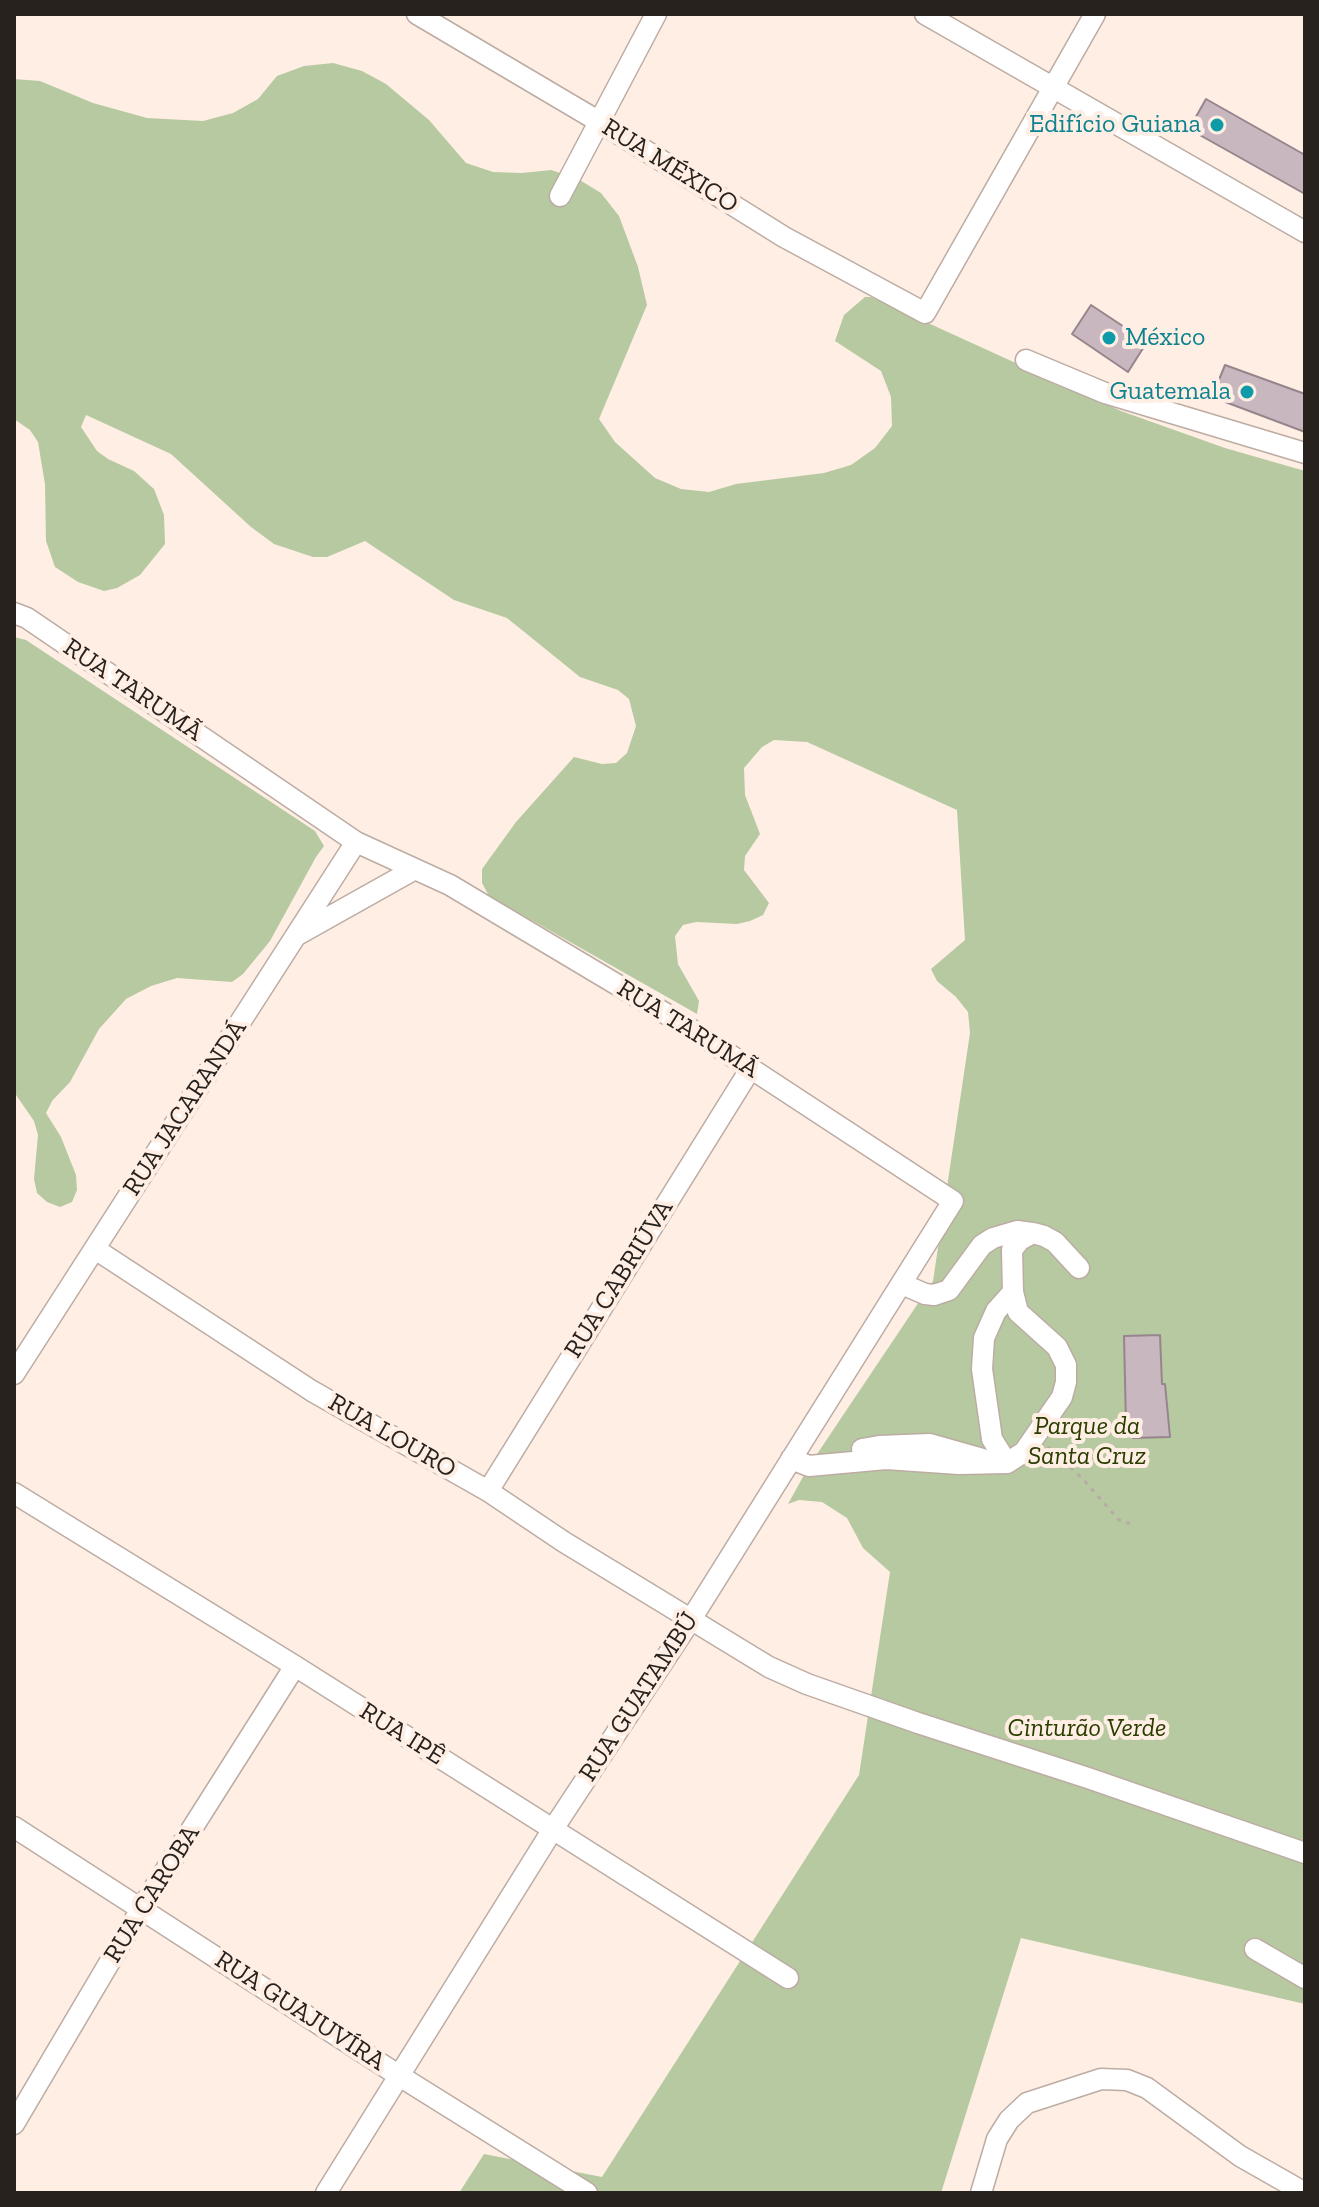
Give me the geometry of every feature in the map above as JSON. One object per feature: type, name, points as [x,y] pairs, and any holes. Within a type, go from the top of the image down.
[{"type":"street","name":"RUA MÉXICO","points":[[417,14],[598,121],[784,237],[925,313],[1053,87]]},
{"type":"street","points":[[560,196],[656,14]]},
{"type":"street","points":[[925,14],[1305,232]]},
{"type":"street","points":[[1053,87],[1095,14]]},
{"type":"street","points":[[1026,360],[1105,393],[1305,453]]},
{"type":"street","name":"RUA TARUMÃ","points":[[14,613],[27,618],[356,842],[450,885],[683,1024],[953,1201]]},
{"type":"street","name":"RUA JACARANDÁ","points":[[14,1374],[356,842]]},
{"type":"street","points":[[295,936],[415,869]]},
{"type":"street","name":"RUA CABRIÚVA","points":[[488,1491],[751,1068]]},
{"type":"street","name":"RUA GUATAMBÚ","points":[[326,2193],[553,1829],[690,1621],[953,1201]]},
{"type":"street","points":[[902,1284],[925,1294],[934,1295],[949,1290],[982,1245],[993,1238],[1017,1231],[1044,1236],[1055,1242],[1079,1268]]},
{"type":"street","points":[[791,1459],[809,1466],[826,1465],[854,1451],[917,1444],[953,1448],[1001,1463],[1024,1452],[1062,1397],[1066,1382],[1066,1365],[1057,1347],[1018,1312],[1013,1292],[1012,1250],[1020,1240],[1033,1233]]},
{"type":"street","name":"RUA LOURO","points":[[95,1249],[312,1391],[488,1491],[690,1621],[769,1667],[807,1684],[1305,1853]]},
{"type":"street","points":[[1001,1463],[992,1439],[982,1369],[984,1338],[996,1311],[1013,1292]]},
{"type":"street","name":"RUA IPÊ","points":[[14,1493],[295,1666],[788,1978]]},
{"type":"street","name":"RUA CAROBA","points":[[14,2124],[141,1909],[295,1666]]},
{"type":"street","name":"RUA GUAJUVÍRA","points":[[14,1827],[587,2193]]},
{"type":"street","points":[[1255,1949],[1305,1978]]},
{"type":"street","points":[[981,2193],[997,2139],[1009,2120],[1027,2103],[1101,2079],[1127,2080],[1147,2088],[1240,2156],[1305,2193]]},
{"type":"path","points":[[1036,1437],[1082,1478],[1118,1519],[1130,1523]]},
{"type":"green space","name":"Cinturão Verde","points":[[333,63],[362,71],[386,84],[429,120],[466,163],[493,172],[551,170],[578,179],[601,193],[619,216],[638,267],[647,305],[599,419],[615,442],[655,478],[681,489],[709,492],[736,484],[824,473],[851,465],[875,448],[892,426],[891,397],[881,371],[835,341],[844,315],[865,297],[871,297],[1121,411],[1225,448],[1305,471],[1305,2004],[1021,1938],[941,2193],[459,2193],[484,2154],[602,2177],[859,1775],[890,1572],[863,1548],[847,1518],[822,1502],[799,1500],[788,1504],[809,1466],[933,1281],[970,1033],[968,1012],[937,981],[931,969],[965,940],[957,810],[807,742],[774,740],[762,747],[744,768],[745,795],[760,834],[745,856],[744,870],[769,903],[763,915],[737,924],[696,922],[683,925],[675,936],[678,964],[699,1001],[697,1014],[489,896],[482,883],[482,869],[516,822],[574,757],[602,764],[616,763],[627,753],[636,726],[629,699],[618,690],[580,677],[507,618],[454,600],[365,541],[327,557],[313,557],[274,544],[171,454],[86,415],[81,427],[97,451],[134,471],[154,489],[164,515],[165,544],[140,575],[117,588],[104,591],[78,582],[55,567],[46,541],[45,484],[38,442],[30,430],[14,419],[14,79],[40,81],[93,103],[147,118],[203,121],[233,113],[258,99],[277,76],[304,66]]},
{"type":"green space","points":[[14,637],[26,640],[315,831],[324,846],[270,941],[243,974],[232,982],[177,978],[151,986],[126,999],[99,1029],[70,1082],[52,1101],[46,1113],[61,1137],[76,1175],[77,1190],[72,1202],[60,1207],[47,1202],[37,1193],[34,1179],[38,1135],[34,1121],[14,1092]]},
{"type":"building","points":[[1206,99],[1305,155],[1305,194],[1189,129]]},
{"type":"building","name":"México","points":[[1091,305],[1147,342],[1128,372],[1072,334]]},
{"type":"building","name":"Guatemala","points":[[1225,365],[1305,394],[1305,432],[1212,397]]},
{"type":"building","points":[[1160,1335],[1162,1384],[1165,1384],[1170,1437],[1133,1438],[1133,1425],[1126,1425],[1124,1336]]},
{"type":"place","name":"Edifício Guiana","points":[[1217,125]]},
{"type":"place","name":"México","points":[[1109,338]]},
{"type":"place","name":"Guatemala","points":[[1247,392]]},
{"type":"park label","name":"Parque da Santa Cruz","points":[[1087,1442]]}]
